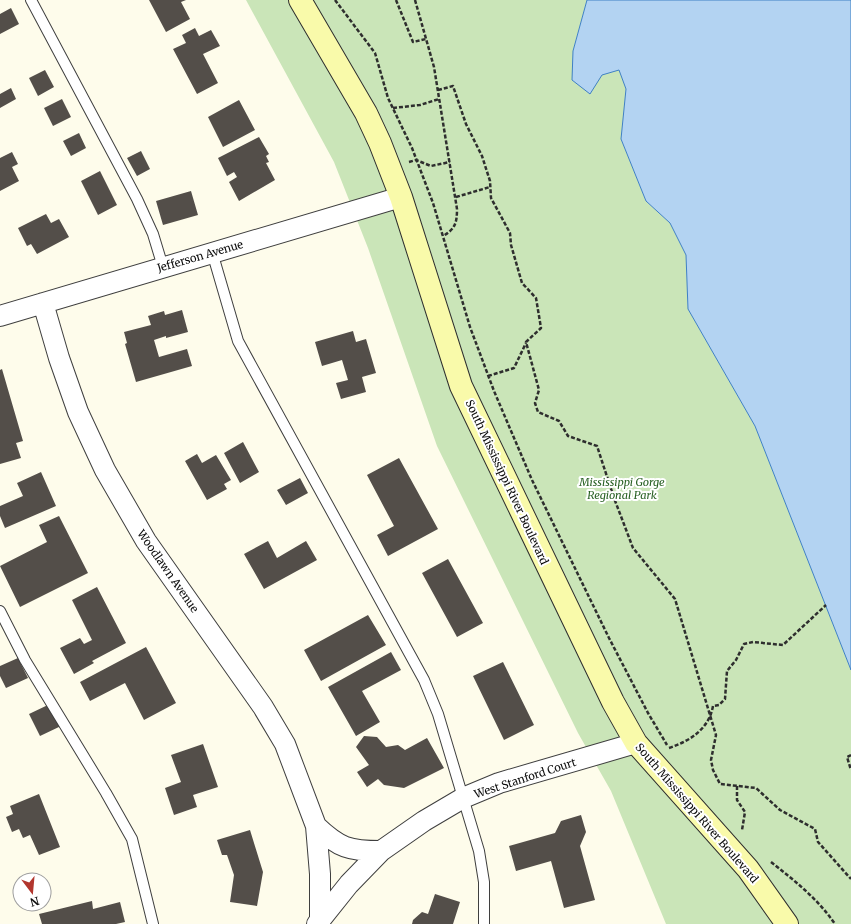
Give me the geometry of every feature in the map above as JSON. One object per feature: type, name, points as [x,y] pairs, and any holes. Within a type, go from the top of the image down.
[{"type":"street","name":"South Mississippi River Boulevard","points":[[300,0],[366,113],[391,167],[462,386],[613,702],[636,743],[665,778],[748,870],[787,924]]},
{"type":"street","name":"Jefferson Avenue","points":[[0,316],[401,197]]},
{"type":"street","name":"Woodlawn Avenue","points":[[43,303],[59,358],[73,398],[105,470],[146,541],[263,707],[285,744],[316,826],[320,923]]},
{"type":"street","name":"West Stanford Court","points":[[320,923],[350,884],[381,851],[424,821],[463,798],[499,783],[636,743]]},
{"type":"street","points":[[316,826],[341,846],[360,851],[381,851]]},
{"type":"lane","points":[[31,0],[137,199],[153,234],[163,267]]},
{"type":"lane","points":[[212,252],[238,341],[424,680],[438,714],[479,851],[484,882],[484,924]]},
{"type":"lane","points":[[0,611],[25,660],[106,793],[132,839],[153,924]]},
{"type":"path","points":[[335,0],[375,52],[388,98],[416,160],[433,203],[470,327],[488,376],[532,480],[609,638],[648,713],[672,752]]},
{"type":"path","points":[[396,0],[413,42],[426,39]]},
{"type":"path","points":[[415,0],[438,90],[456,197],[457,219],[452,231],[443,236]]},
{"type":"path","points":[[438,90],[453,86],[466,124],[482,156],[490,181],[491,198],[510,233],[510,245],[522,283],[536,298],[541,328],[526,342],[514,368],[488,376]]},
{"type":"path","points":[[393,108],[420,105],[439,99]]},
{"type":"path","points":[[416,160],[431,166],[450,162]]},
{"type":"path","points":[[456,197],[490,187]]},
{"type":"path","points":[[526,342],[539,390],[535,403],[538,412],[559,421],[568,436],[598,446],[614,498],[633,548],[675,599],[716,735],[711,760],[713,770],[720,784],[756,788],[780,810],[815,829],[818,842],[851,879]]},
{"type":"path","points":[[669,748],[688,741],[711,717],[713,706],[719,705],[725,699],[727,671],[736,660],[744,644],[753,642],[783,645],[826,605]]},
{"type":"path","points":[[851,755],[847,757],[851,770]]},
{"type":"path","points":[[737,786],[736,800],[744,812],[742,830]]},
{"type":"path","points":[[737,824],[746,835]]},
{"type":"path","points":[[770,862],[803,887],[827,912],[835,924]]},
{"type":"green space","name":"Mississippi Gorge Regional Park","points":[[246,0],[587,0],[573,51],[602,75],[619,69],[626,89],[621,139],[646,201],[670,223],[686,255],[688,309],[755,426],[851,670],[851,924],[666,924],[611,791],[578,733],[437,446],[368,248],[334,162]]},
{"type":"water","points":[[587,0],[851,0],[851,670],[755,426],[688,309],[686,255],[670,223],[646,201],[621,139],[626,89],[619,70],[602,75],[590,94],[572,80],[573,51]]},
{"type":"building","points":[[149,0],[186,0],[181,2],[190,19],[166,32]]},
{"type":"building","points":[[11,8],[19,24],[0,34],[0,14]]},
{"type":"building","points":[[195,28],[199,36],[211,30],[220,46],[203,54],[218,83],[197,94],[173,49],[186,43],[182,35]]},
{"type":"building","points":[[45,70],[54,87],[38,96],[29,78]]},
{"type":"building","points":[[11,88],[16,99],[0,108],[0,94]]},
{"type":"building","points":[[62,99],[71,117],[53,126],[44,108]]},
{"type":"building","points":[[239,100],[255,130],[223,147],[208,117]]},
{"type":"building","points":[[79,133],[86,148],[71,156],[63,141]]},
{"type":"building","points":[[259,137],[269,154],[266,156],[269,162],[266,163],[275,180],[239,201],[229,182],[237,177],[234,172],[227,176],[218,158]]},
{"type":"building","points":[[141,151],[150,169],[137,176],[127,158]]},
{"type":"building","points":[[12,152],[18,164],[12,167],[19,181],[0,191],[0,158]]},
{"type":"building","points":[[100,171],[117,205],[98,215],[81,181]]},
{"type":"building","points":[[191,191],[198,215],[163,225],[156,201]]},
{"type":"building","points":[[46,214],[51,223],[59,219],[69,237],[37,254],[31,244],[27,246],[18,228]]},
{"type":"building","points":[[182,310],[188,332],[154,340],[159,357],[187,349],[192,366],[136,382],[125,344],[127,343],[124,332],[151,325],[148,316],[164,311],[165,315]]},
{"type":"building","points":[[353,331],[356,342],[366,339],[376,373],[362,377],[366,392],[341,399],[336,383],[348,380],[342,360],[322,366],[315,342]]},
{"type":"building","points":[[2,369],[23,441],[16,443],[21,458],[0,464],[0,370]]},
{"type":"building","points":[[243,442],[259,472],[240,483],[224,453]]},
{"type":"building","points":[[197,454],[202,463],[216,455],[231,480],[224,484],[227,489],[207,500],[185,461]]},
{"type":"building","points":[[399,458],[438,529],[388,556],[377,535],[394,526],[367,475]]},
{"type":"building","points":[[41,472],[56,506],[5,528],[0,516],[0,506],[23,496],[17,483]]},
{"type":"building","points":[[300,478],[308,493],[286,505],[277,490]]},
{"type":"building","points":[[59,516],[88,573],[20,607],[0,566],[47,542],[39,525]]},
{"type":"building","points":[[268,541],[277,558],[306,541],[317,560],[264,589],[244,554]]},
{"type":"building","points":[[448,559],[483,623],[457,637],[422,573]]},
{"type":"building","points":[[97,587],[126,643],[92,661],[94,663],[74,674],[60,648],[80,638],[84,644],[92,640],[72,600]]},
{"type":"building","points":[[368,615],[386,645],[321,681],[304,650]]},
{"type":"building","points":[[146,647],[176,703],[144,720],[125,683],[90,701],[80,682]]},
{"type":"building","points":[[391,652],[401,670],[362,691],[380,722],[356,736],[328,687]]},
{"type":"building","points":[[18,658],[28,678],[6,688],[0,676],[0,666]]},
{"type":"building","points":[[503,662],[534,725],[504,740],[473,676]]},
{"type":"building","points":[[50,704],[61,726],[40,736],[29,714]]},
{"type":"building","points":[[364,736],[377,737],[386,747],[398,745],[405,750],[427,738],[444,768],[404,788],[384,785],[378,779],[367,787],[357,772],[369,765],[356,747]]},
{"type":"building","points":[[203,744],[218,787],[193,795],[197,807],[174,815],[165,788],[181,782],[171,755]]},
{"type":"building","points":[[39,794],[60,847],[39,855],[30,835],[23,838],[19,829],[12,832],[6,817],[13,814],[10,806]]},
{"type":"building","points":[[581,815],[586,832],[580,846],[595,900],[564,908],[551,861],[516,871],[509,846],[555,833],[561,821]]},
{"type":"building","points":[[250,830],[263,872],[257,906],[230,902],[234,875],[227,855],[222,855],[217,840]]},
{"type":"building","points":[[435,894],[460,902],[453,924],[412,924],[413,920],[422,912],[428,914]]},
{"type":"building","points":[[92,901],[93,909],[120,902],[125,922],[116,924],[42,924],[39,914]]}]
